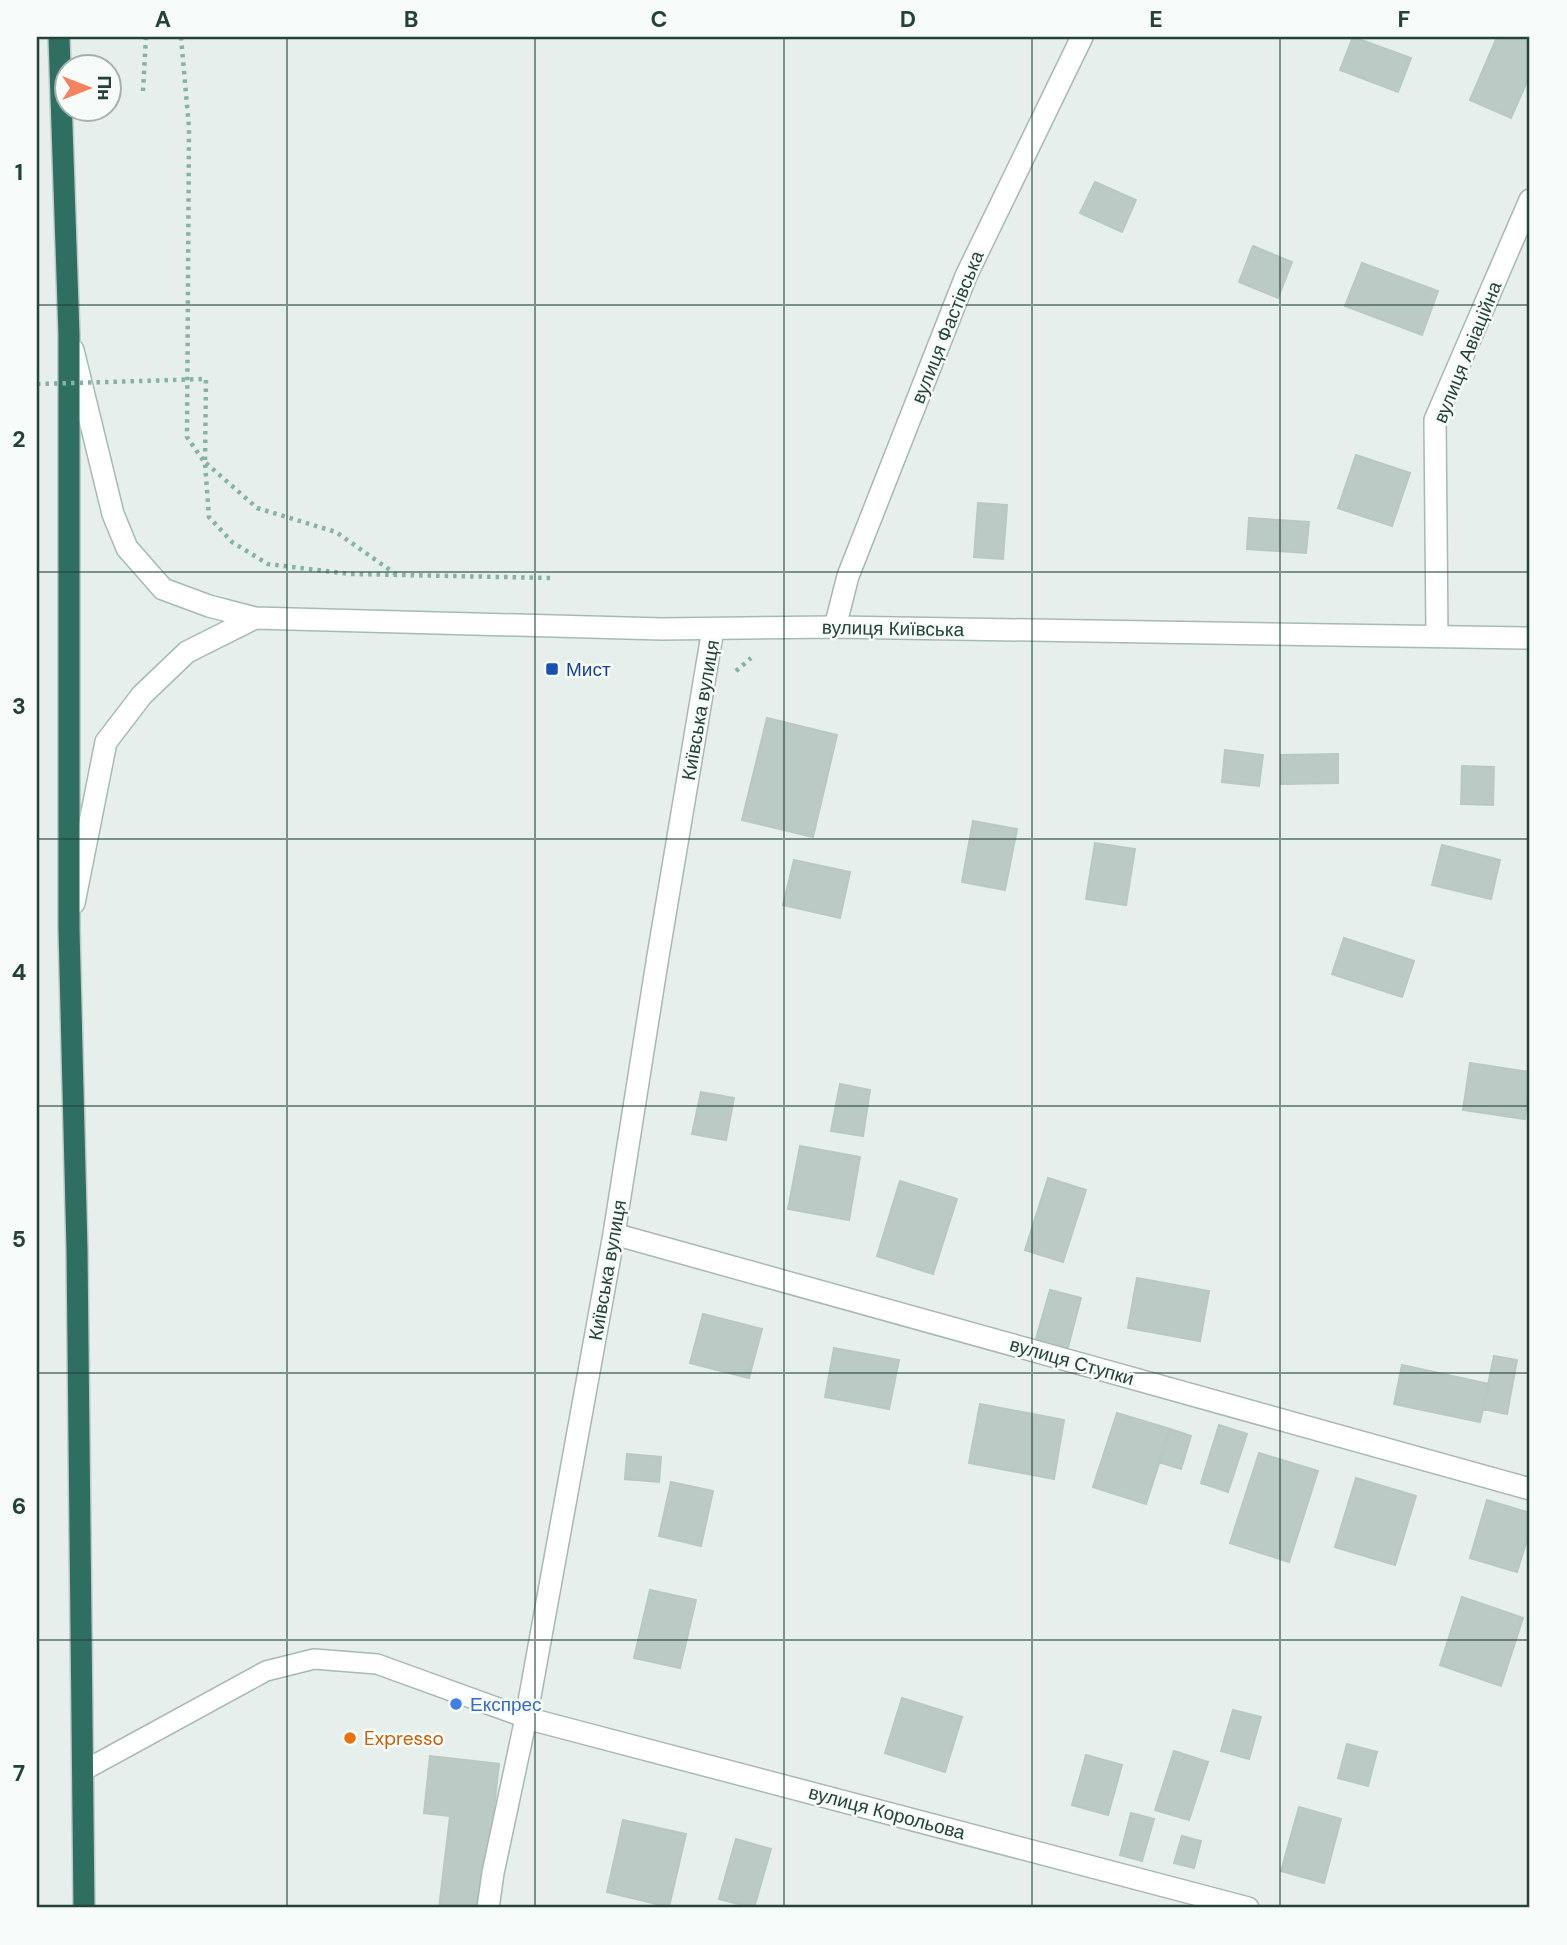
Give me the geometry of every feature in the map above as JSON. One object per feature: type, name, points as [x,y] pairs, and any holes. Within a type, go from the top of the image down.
[{"type":"highway","points":[[59,37],[69,335],[68,929],[77,1250],[84,1908]]},
{"type":"street","name":"вулиця Фастівська","points":[[835,627],[848,576],[966,276],[1082,37]]},
{"type":"street","name":"вулиця Авіаційна","points":[[1437,636],[1435,420],[1530,200]]},
{"type":"street","points":[[69,335],[113,514],[127,548],[163,589],[209,606],[255,618]]},
{"type":"street","points":[[68,929],[106,742],[142,695],[187,652],[255,618]]},
{"type":"street","name":"вулиця Київська","points":[[255,618],[713,629],[835,627],[1530,638]]},
{"type":"street","name":"Київська вулиця","points":[[488,1908],[526,1718],[614,1234],[713,629]]},
{"type":"street","name":"вулиця Ступки","points":[[614,1234],[1530,1489]]},
{"type":"street","name":"вулиця Корольова","points":[[526,1718],[1248,1908]]},
{"type":"lane","points":[[83,1771],[266,1671],[314,1659],[377,1664],[526,1718]]},
{"type":"path","points":[[144,91],[146,37]]},
{"type":"path","points":[[181,37],[189,128],[187,437],[205,463],[257,508],[336,532],[397,575]]},
{"type":"path","points":[[37,384],[206,380],[205,463],[209,517],[232,542],[268,564],[350,574],[552,578]]},
{"type":"path","points":[[732,675],[752,657]]},
{"type":"building","points":[[1353,37],[1411,58],[1398,92],[1340,70]]},
{"type":"building","points":[[1497,37],[1518,37],[1530,42],[1530,75],[1511,118],[1470,100]]},
{"type":"building","points":[[1095,182],[1136,200],[1122,232],[1080,213]]},
{"type":"building","points":[[1253,246],[1292,262],[1278,298],[1239,282]]},
{"type":"building","points":[[1362,263],[1438,291],[1422,335],[1345,306]]},
{"type":"building","points":[[1356,455],[1410,473],[1392,526],[1338,508]]},
{"type":"building","points":[[978,503],[1007,505],[1003,559],[974,557]]},
{"type":"building","points":[[1249,518],[1309,522],[1306,553],[1247,549]]},
{"type":"building","points":[[767,718],[837,735],[813,837],[742,820]]},
{"type":"building","points":[[1225,750],[1263,755],[1259,786],[1222,782]]},
{"type":"building","points":[[1338,754],[1338,783],[1281,784],[1281,755]]},
{"type":"building","points":[[1462,766],[1494,767],[1493,805],[1461,804]]},
{"type":"building","points":[[973,821],[1017,829],[1005,890],[962,882]]},
{"type":"building","points":[[1095,843],[1135,849],[1126,905],[1086,899]]},
{"type":"building","points":[[1442,845],[1500,860],[1491,899],[1432,885]]},
{"type":"building","points":[[794,860],[850,872],[840,918],[783,905]]},
{"type":"building","points":[[1344,938],[1414,961],[1402,997],[1332,974]]},
{"type":"building","points":[[1470,1063],[1530,1072],[1525,1119],[1463,1110]]},
{"type":"building","points":[[840,1084],[870,1090],[863,1136],[831,1131]]},
{"type":"building","points":[[701,1092],[734,1098],[726,1140],[692,1134]]},
{"type":"building","points":[[800,1146],[860,1157],[849,1220],[788,1209]]},
{"type":"building","points":[[1048,1178],[1086,1190],[1063,1262],[1025,1250]]},
{"type":"building","points":[[900,1181],[957,1199],[933,1274],[877,1256]]},
{"type":"building","points":[[1137,1278],[1209,1291],[1200,1341],[1128,1328]]},
{"type":"building","points":[[1050,1290],[1081,1298],[1067,1351],[1035,1342]]},
{"type":"building","points":[[703,1314],[762,1329],[749,1378],[690,1363]]},
{"type":"building","points":[[834,1348],[899,1360],[889,1409],[825,1397]]},
{"type":"building","points":[[1494,1356],[1517,1360],[1507,1414],[1483,1409]]},
{"type":"building","points":[[1402,1365],[1489,1384],[1480,1422],[1394,1404]]},
{"type":"building","points":[[980,1404],[1064,1420],[1054,1479],[969,1463]]},
{"type":"building","points":[[1117,1413],[1170,1429],[1146,1504],[1093,1487]]},
{"type":"building","points":[[1219,1425],[1247,1434],[1228,1492],[1201,1483]]},
{"type":"building","points":[[1170,1429],[1191,1436],[1181,1469],[1159,1462]]},
{"type":"building","points":[[1259,1453],[1318,1471],[1289,1562],[1230,1543]]},
{"type":"building","points":[[627,1454],[661,1457],[659,1482],[625,1479]]},
{"type":"building","points":[[1356,1478],[1416,1496],[1395,1565],[1335,1547]]},
{"type":"building","points":[[671,1482],[713,1491],[701,1546],[659,1536]]},
{"type":"building","points":[[1487,1500],[1530,1513],[1530,1530],[1517,1572],[1470,1558]]},
{"type":"building","points":[[650,1590],[696,1600],[680,1668],[634,1658]]},
{"type":"building","points":[[1462,1597],[1523,1618],[1501,1686],[1440,1665]]},
{"type":"building","points":[[902,1698],[962,1717],[945,1772],[885,1753]]},
{"type":"building","points":[[1233,1710],[1261,1717],[1249,1759],[1221,1751]]},
{"type":"building","points":[[1347,1744],[1377,1752],[1368,1786],[1338,1778]]},
{"type":"building","points":[[1174,1751],[1208,1762],[1189,1820],[1155,1810]]},
{"type":"building","points":[[1086,1755],[1122,1765],[1108,1815],[1072,1805]]},
{"type":"building","points":[[430,1756],[499,1764],[483,1908],[439,1908],[450,1816],[424,1813]]},
{"type":"building","points":[[1299,1807],[1341,1819],[1324,1883],[1281,1871]]},
{"type":"building","points":[[1131,1813],[1154,1819],[1142,1861],[1120,1855]]},
{"type":"building","points":[[623,1820],[686,1834],[669,1907],[607,1892]]},
{"type":"building","points":[[1182,1836],[1201,1841],[1194,1868],[1174,1863]]},
{"type":"building","points":[[736,1839],[771,1849],[754,1908],[719,1899]]},
{"type":"place","name":"Мист","points":[[552,669]]},
{"type":"place","name":"Експрес","points":[[456,1704]]},
{"type":"place","name":"Expresso","points":[[350,1738]]}]
